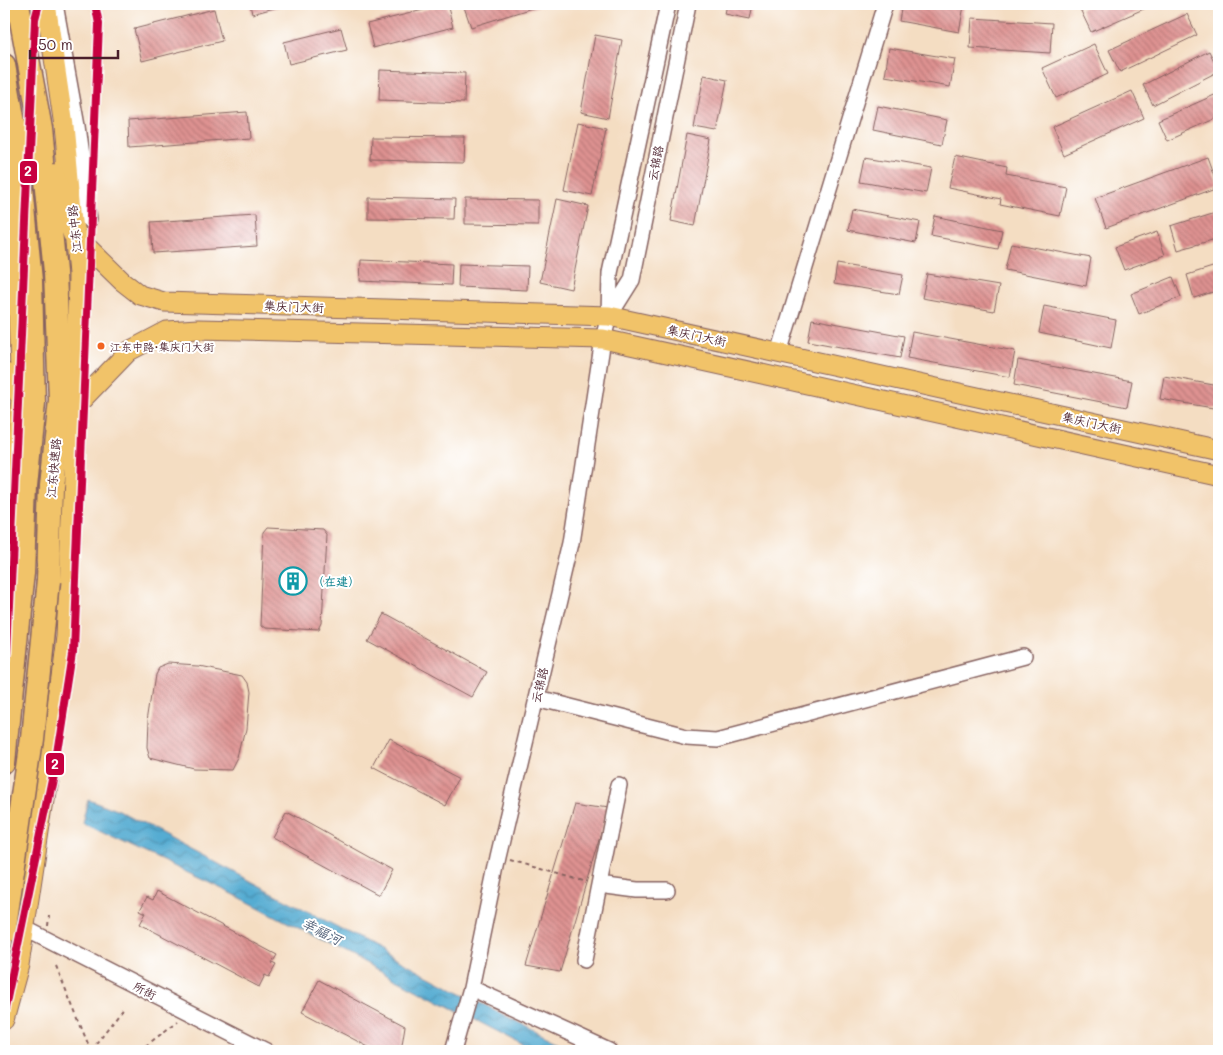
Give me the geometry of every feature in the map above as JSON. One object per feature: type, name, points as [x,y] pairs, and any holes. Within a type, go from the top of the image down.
[{"type":"highway","name":"江东快速路","points":[[14,930],[48,581],[51,485],[60,400],[55,272],[41,129],[18,4]]},
{"type":"highway","name":"江东快速路","points":[[4,65],[9,134],[31,281],[34,403],[26,485],[14,568],[4,762]]},
{"type":"highway","points":[[41,129],[82,227]]},
{"type":"highway","points":[[9,134],[10,231]]},
{"type":"main road","name":"江东中路","points":[[4,1020],[18,965],[14,930],[66,636],[76,406],[78,274],[82,227],[64,126],[46,4]]},
{"type":"main road","name":"集庆门大街","points":[[82,227],[122,281],[140,295],[164,302],[609,316],[1219,450]]},
{"type":"main road","points":[[10,231],[21,399],[14,568]]},
{"type":"main road","name":"集庆门大街","points":[[76,406],[129,351],[167,330],[198,329],[603,339],[1219,475]]},
{"type":"main road","points":[[4,372],[21,399]]},
{"type":"street","name":"江东中路","points":[[55,4],[77,126],[82,227]]},
{"type":"street","name":"云锦路","points":[[453,1049],[471,988],[498,857],[572,543],[603,339],[609,316],[610,273],[668,4]]},
{"type":"street","name":"云锦路","points":[[609,316],[632,280],[688,4]]},
{"type":"street","points":[[779,353],[885,4]]},
{"type":"street","points":[[536,698],[686,736],[718,738],[1023,657]]},
{"type":"street","points":[[584,960],[619,785]]},
{"type":"street","points":[[599,885],[637,890],[666,890]]},
{"type":"street","name":"所街","points":[[14,930],[189,1012],[266,1051]]},
{"type":"street","points":[[471,988],[609,1051]]},
{"type":"path","points":[[498,857],[599,885]]},
{"type":"path","points":[[56,966],[91,1051]]},
{"type":"path","points":[[91,1051],[125,1006]]},
{"type":"path","points":[[138,1051],[189,1012]]},
{"type":"water","name":"幸福河","points":[[88,799],[117,810],[494,1010],[577,1051],[535,1051],[235,895],[82,823]]},
{"type":"building","points":[[250,4],[289,4],[252,14]]},
{"type":"building","points":[[447,4],[453,27],[373,48],[367,24]]},
{"type":"building","points":[[463,4],[545,4],[471,27]]},
{"type":"building","points":[[727,4],[753,4],[750,19],[725,14]]},
{"type":"building","points":[[902,4],[949,4],[964,6],[959,32],[899,21]]},
{"type":"building","points":[[1091,4],[1155,4],[1091,32],[1080,9]]},
{"type":"building","points":[[214,9],[222,41],[142,61],[134,29]]},
{"type":"building","points":[[1187,14],[1197,35],[1120,72],[1109,50]]},
{"type":"building","points":[[972,18],[1052,23],[1050,53],[970,48]]},
{"type":"building","points":[[341,28],[347,50],[289,64],[284,42]]},
{"type":"building","points":[[595,35],[622,40],[608,118],[581,112]]},
{"type":"building","points":[[1094,44],[1108,74],[1056,98],[1042,68]]},
{"type":"building","points":[[889,48],[955,59],[950,87],[885,76]]},
{"type":"building","points":[[1209,51],[1219,71],[1153,105],[1143,85]]},
{"type":"building","points":[[380,70],[465,73],[464,103],[379,100]]},
{"type":"building","points":[[704,75],[727,80],[717,132],[694,128]]},
{"type":"building","points":[[1132,91],[1144,118],[1064,154],[1052,127]]},
{"type":"building","points":[[1219,93],[1219,117],[1167,140],[1158,120]]},
{"type":"building","points":[[878,106],[947,120],[942,144],[873,130]]},
{"type":"building","points":[[247,112],[249,138],[129,147],[128,121]]},
{"type":"building","points":[[578,122],[606,128],[592,196],[564,190]]},
{"type":"building","points":[[687,135],[711,140],[695,226],[671,221]]},
{"type":"building","points":[[371,137],[465,138],[464,162],[370,160]]},
{"type":"building","points":[[866,157],[931,168],[926,193],[861,181]]},
{"type":"building","points":[[955,157],[1007,168],[1006,176],[1066,187],[1060,216],[1000,204],[1001,199],[948,188]]},
{"type":"building","points":[[1208,157],[1219,187],[1106,228],[1095,198]]},
{"type":"building","points":[[368,197],[455,199],[454,219],[368,218]]},
{"type":"building","points":[[465,199],[538,200],[538,225],[465,224]]},
{"type":"building","points":[[557,199],[588,206],[571,289],[540,282]]},
{"type":"building","points":[[852,209],[920,222],[916,243],[848,230]]},
{"type":"building","points":[[1219,211],[1219,238],[1178,250],[1171,226]]},
{"type":"building","points":[[255,215],[257,246],[153,253],[151,222]]},
{"type":"building","points":[[935,216],[1002,230],[998,249],[931,236]]},
{"type":"building","points":[[1157,232],[1165,255],[1124,270],[1115,247]]},
{"type":"building","points":[[1011,243],[1091,258],[1086,286],[1005,270]]},
{"type":"building","points":[[361,260],[452,264],[451,285],[360,281]]},
{"type":"building","points":[[459,264],[528,266],[527,290],[458,287]]},
{"type":"building","points":[[837,264],[903,275],[899,294],[834,284]]},
{"type":"building","points":[[1219,265],[1219,290],[1194,298],[1187,275]]},
{"type":"building","points":[[927,274],[999,286],[994,311],[922,298]]},
{"type":"building","points":[[1173,277],[1181,297],[1139,314],[1131,294]]},
{"type":"building","points":[[1044,306],[1116,320],[1111,348],[1039,333]]},
{"type":"building","points":[[812,319],[904,336],[900,358],[808,341]]},
{"type":"building","points":[[912,332],[1015,351],[1010,377],[907,358]]},
{"type":"building","points":[[1018,360],[1132,381],[1127,407],[1014,385]]},
{"type":"building","points":[[1164,376],[1219,386],[1219,409],[1160,399]]},
{"type":"building","name":"（在建）","points":[[268,527],[323,530],[327,535],[322,626],[319,632],[264,629],[260,626],[264,532]]},
{"type":"building","points":[[381,614],[487,672],[473,697],[367,639]]},
{"type":"building","points":[[168,664],[197,666],[242,675],[247,682],[249,692],[246,728],[239,758],[233,770],[194,769],[150,758],[147,748],[148,720],[155,674],[158,668]]},
{"type":"building","points":[[389,740],[460,777],[445,805],[374,768]]},
{"type":"building","points":[[575,803],[608,808],[560,972],[526,966]]},
{"type":"building","points":[[286,811],[392,870],[379,895],[272,837]]},
{"type":"building","points":[[157,891],[277,955],[272,963],[276,965],[269,977],[265,975],[259,987],[140,924],[146,913],[140,910],[147,897],[153,900]]},
{"type":"building","points":[[319,980],[405,1026],[401,1051],[376,1051],[302,1012]]},
{"type":"transit line","name":"2","points":[[4,676],[7,652],[35,19],[39,4]]},
{"type":"transit line","name":"2","points":[[4,1013],[56,760],[73,651],[99,24],[95,4]]},
{"type":"place","name":"江东中路·集庆门大街","points":[[101,346]]},
{"type":"place","name":"（在建）","points":[[293,581]]}]
